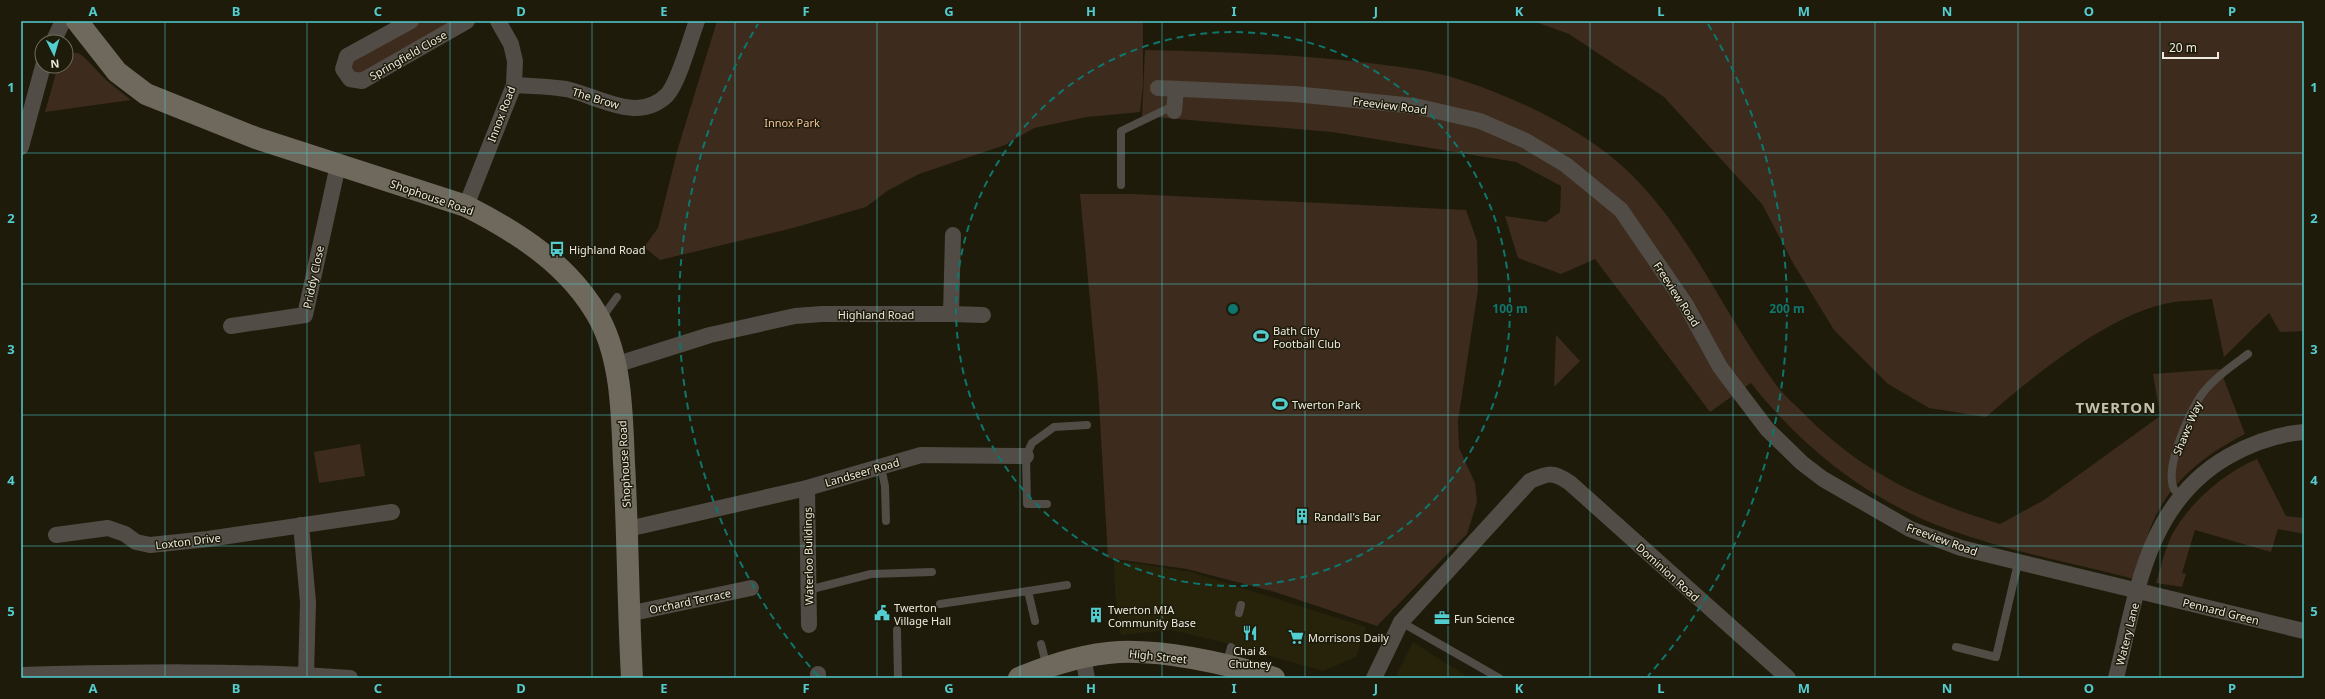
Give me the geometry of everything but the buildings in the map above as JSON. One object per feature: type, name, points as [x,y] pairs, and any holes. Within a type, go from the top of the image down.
[{"type":"street","points":[[57,34],[63,21]]},
{"type":"street","name":"Shophouse Road","points":[[77,21],[117,72],[146,94],[256,138],[466,206],[494,221],[554,262],[573,282],[600,320],[615,364],[622,418],[628,529],[628,614],[632,678]]},
{"type":"street","name":"Springfield Close","points":[[411,21],[348,56],[343,69],[350,79],[362,81],[467,21]]},
{"type":"street","name":"Innox Road","points":[[466,206],[514,85],[515,61],[511,44],[498,21]]},
{"type":"street","name":"The Brow","points":[[514,85],[565,89],[623,107],[640,108],[656,104],[667,94],[674,83],[697,21]]},
{"type":"street","points":[[21,146],[41,74]]},
{"type":"street","name":"Freeview Road","points":[[1158,88],[1175,102],[1294,94],[1415,106],[1480,121],[1526,141],[1566,165],[1621,210],[1686,304],[1720,367],[1767,429],[1802,463],[1823,479],[1910,529],[1961,548],[2018,563],[2138,590]]},
{"type":"street","name":"Priddy Close","points":[[231,326],[305,315],[338,165]]},
{"type":"street","points":[[951,314],[953,235]]},
{"type":"street","name":"Highland Road","points":[[615,364],[710,335],[795,316],[822,314],[982,315]]},
{"type":"street","points":[[2138,590],[2150,550],[2159,527],[2180,495],[2217,462],[2246,446],[2268,439],[2304,432]]},
{"type":"street","name":"Landseer Road","points":[[628,529],[807,488],[921,455],[1026,456]]},
{"type":"street","name":"Dominion Road","points":[[1401,622],[1530,482],[1546,474],[1554,474],[1570,483],[1783,676]]},
{"type":"street","name":"Waterloo Buildings","points":[[807,488],[809,625]]},
{"type":"street","name":"Loxton Drive","points":[[56,535],[108,528],[125,534],[136,542],[150,545],[392,512]]},
{"type":"street","points":[[301,525],[308,602],[306,675]]},
{"type":"street","name":"Orchard Terrace","points":[[628,614],[752,588]]},
{"type":"street","name":"Pennard Green","points":[[2138,590],[2304,631]]},
{"type":"street","name":"Watery Lane","points":[[2116,678],[2138,590]]},
{"type":"street","points":[[1374,678],[1401,622]]},
{"type":"street","name":"High Street","points":[[1019,678],[1047,667],[1083,657],[1118,652],[1228,656],[1248,674],[1274,678]]},
{"type":"street","points":[[1083,657],[1087,678]]},
{"type":"street","points":[[21,675],[175,672],[306,675],[350,678]]},
{"type":"lane","points":[[1121,185],[1121,131],[1175,102]]},
{"type":"lane","points":[[600,320],[607,313],[617,297]]},
{"type":"lane","name":"Shaws Way","points":[[2180,495],[2175,492],[2171,484],[2172,464],[2192,412],[2202,395],[2214,380],[2248,354]]},
{"type":"lane","points":[[1046,504],[1027,504],[1026,456],[1032,443],[1054,427],[1087,425]]},
{"type":"lane","points":[[881,467],[885,486],[886,521]]},
{"type":"lane","points":[[1956,647],[1996,657],[2018,563]]},
{"type":"lane","points":[[808,590],[871,574],[932,572]]},
{"type":"lane","points":[[940,604],[1067,585]]},
{"type":"lane","points":[[1028,591],[1035,621]]},
{"type":"lane","points":[[1239,613],[1241,605]]},
{"type":"lane","points":[[1401,622],[1499,678]]},
{"type":"lane","points":[[897,630],[898,678]]},
{"type":"lane","points":[[1041,644],[1047,667]]},
{"type":"shaded area","points":[[1114,560],[1191,572],[1366,627],[1356,657],[1323,671],[1222,642],[1171,630],[1121,635],[1115,592]]},
{"type":"shaded area","points":[[1413,642],[1469,678],[1395,678]]},
{"type":"green space","points":[[421,21],[461,21],[362,76],[354,75],[349,60]]},
{"type":"green space","name":"Innox Park","points":[[717,21],[1143,21],[1143,84],[1140,112],[1087,117],[1034,128],[1005,145],[919,174],[887,191],[866,207],[793,228],[660,260],[644,247],[658,228],[678,148]]},
{"type":"green space","points":[[1533,21],[2304,21],[2304,331],[2280,332],[2269,313],[2224,357],[2212,299],[2166,303],[2115,323],[2091,337],[2046,368],[1986,417],[1929,408],[1888,384],[1834,330],[1793,263],[1762,204],[1664,97],[1569,34]]},
{"type":"green space","points":[[1145,50],[1313,57],[1427,71],[1495,92],[1563,124],[1593,143],[1623,167],[1650,194],[1695,256],[1755,355],[1777,386],[1806,416],[1850,454],[1896,483],[1920,495],[1972,515],[2000,524],[2044,500],[2160,416],[2153,374],[2220,369],[2245,434],[2215,451],[2201,461],[2188,472],[2166,498],[2150,529],[2134,579],[1993,544],[1947,529],[1890,503],[1839,470],[1792,430],[1751,383],[1710,412],[1595,259],[1561,274],[1518,258],[1505,216],[1546,222],[1560,212],[1561,186],[1516,162],[1332,132],[1142,116]]},
{"type":"green space","points":[[74,53],[78,53],[84,57],[106,80],[131,100],[45,112],[56,74],[74,74]]},
{"type":"green space","name":"Twerton Park","points":[[1080,194],[1133,194],[1466,210],[1477,241],[1478,290],[1458,421],[1459,448],[1475,483],[1477,502],[1467,534],[1377,626],[1275,592],[1187,569],[1108,558],[1098,386]]},
{"type":"green space","points":[[1556,335],[1580,361],[1554,387]]},
{"type":"green space","points":[[360,444],[365,476],[319,483],[314,452]]},
{"type":"green space","points":[[2257,459],[2286,516],[2304,518],[2304,534],[2278,529],[2271,552],[2195,530],[2182,573],[2186,574],[2182,587],[2156,583],[2165,551],[2180,521],[2209,489],[2232,472]]},
{"type":"place","name":"Highland Road","points":[[557,249]]},
{"type":"place","name":"Bath City Football Club","points":[[1261,336]]},
{"type":"place","name":"Twerton Park","points":[[1280,404]]},
{"type":"place","name":"Randall's Bar","points":[[1302,516]]},
{"type":"place","name":"Twerton Village Hall","points":[[882,613]]},
{"type":"place","name":"Twerton MIA Community Base","points":[[1096,615]]},
{"type":"place","name":"Fun Science","points":[[1442,618]]},
{"type":"place","name":"Chai & Chutney","points":[[1250,633]]},
{"type":"place","name":"Morrisons Daily","points":[[1296,637]]},
{"type":"district","name":"TWERTON","points":[[2116,407]]}]
